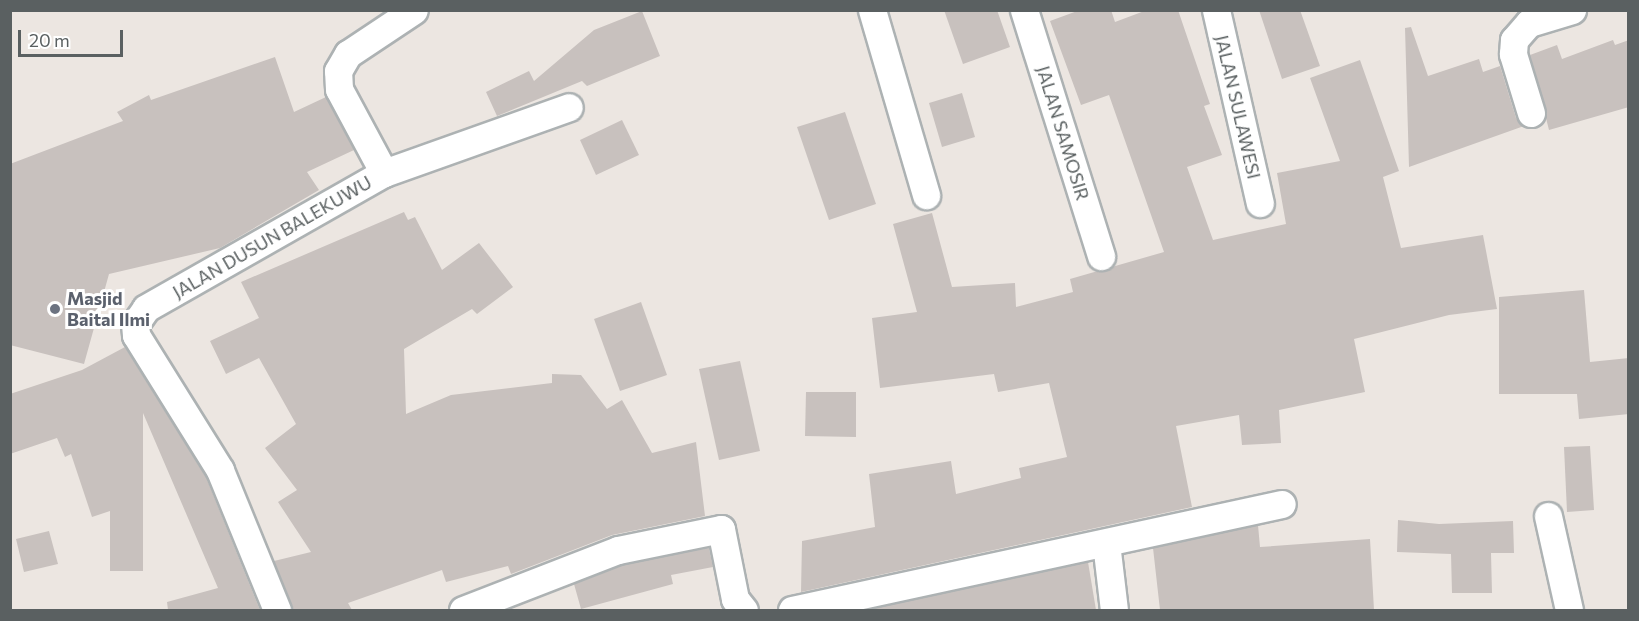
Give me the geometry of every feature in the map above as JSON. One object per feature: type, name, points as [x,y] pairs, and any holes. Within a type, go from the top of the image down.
[{"type":"street","name":"JALAN DUSUN BALEKUWU","points":[[277,610],[220,470],[136,335],[135,324],[146,308],[384,173],[339,89],[338,71],[348,54],[414,10]]},
{"type":"street","points":[[872,10],[926,195]]},
{"type":"street","name":"JALAN SAMOSIR","points":[[1024,10],[1101,256]]},
{"type":"street","name":"JALAN SULAWESI","points":[[1216,10],[1260,203]]},
{"type":"street","points":[[1531,113],[1513,54],[1514,40],[1529,23],[1572,10]]},
{"type":"street","points":[[384,173],[569,107]]},
{"type":"street","points":[[792,610],[1282,504]]},
{"type":"street","points":[[1548,516],[1569,610]]},
{"type":"street","points":[[463,610],[618,550],[721,529],[735,599],[744,610]]},
{"type":"street","points":[[1106,543],[1114,610]]},
{"type":"building","points":[[944,10],[997,10],[1010,47],[963,64]]},
{"type":"building","points":[[1080,10],[1111,10],[1115,22],[1147,10],[1178,10],[1210,104],[1204,106],[1222,155],[1187,167],[1213,240],[1286,224],[1277,173],[1340,161],[1310,78],[1360,60],[1399,171],[1383,177],[1401,248],[1483,235],[1497,309],[1449,315],[1354,339],[1365,392],[1279,410],[1281,443],[1242,445],[1239,415],[1176,426],[1192,507],[801,592],[802,541],[875,527],[869,474],[951,461],[956,494],[1021,478],[1019,468],[1067,457],[1049,383],[998,392],[994,374],[880,388],[872,318],[917,312],[893,224],[932,213],[952,287],[1015,283],[1016,307],[1073,292],[1070,279],[1164,252],[1109,95],[1081,105],[1050,21]]},
{"type":"building","points":[[1259,10],[1300,10],[1320,66],[1282,79]]},
{"type":"building","points":[[642,11],[660,56],[587,86],[582,81],[497,116],[486,92],[529,71],[534,81],[594,30]]},
{"type":"building","points":[[1411,27],[1428,76],[1479,59],[1483,72],[1500,66],[1516,118],[1524,126],[1409,167],[1405,28]]},
{"type":"building","points":[[1613,40],[1615,45],[1629,40],[1629,107],[1549,130],[1530,55],[1557,45],[1562,59]]},
{"type":"building","points":[[275,57],[294,112],[326,97],[354,150],[307,172],[319,190],[220,248],[109,274],[84,364],[10,345],[10,164],[123,121],[117,112],[149,95],[151,100]]},
{"type":"building","points":[[962,93],[975,137],[942,147],[929,103]]},
{"type":"building","points":[[845,112],[876,204],[829,220],[797,127]]},
{"type":"building","points":[[622,120],[639,155],[596,175],[580,140]]},
{"type":"building","points":[[404,212],[408,220],[415,217],[442,270],[479,243],[513,287],[477,314],[472,309],[404,349],[406,414],[451,395],[552,383],[552,374],[581,375],[607,409],[622,400],[652,453],[696,442],[705,516],[612,535],[511,574],[508,566],[446,582],[442,570],[348,603],[352,610],[292,610],[274,561],[311,552],[278,502],[297,490],[265,448],[296,424],[259,358],[226,374],[210,341],[259,318],[241,282]]},
{"type":"building","points":[[1584,290],[1590,362],[1629,358],[1629,414],[1579,419],[1577,394],[1499,394],[1499,297]]},
{"type":"building","points":[[641,302],[667,375],[620,391],[594,319]]},
{"type":"building","points":[[125,347],[206,477],[260,610],[168,610],[167,602],[218,588],[143,413],[143,571],[110,571],[110,511],[92,517],[71,454],[65,457],[57,438],[10,454],[10,394],[82,370]]},
{"type":"building","points":[[740,361],[760,451],[719,460],[699,369]]},
{"type":"building","points":[[806,392],[856,392],[856,437],[805,436]]},
{"type":"building","points":[[1590,446],[1594,510],[1567,512],[1564,447]]},
{"type":"building","points":[[1398,520],[1439,524],[1513,521],[1514,553],[1491,553],[1492,593],[1452,593],[1451,554],[1397,552]]},
{"type":"building","points":[[1258,525],[1260,547],[1370,539],[1374,610],[1160,610],[1153,548]]},
{"type":"building","points":[[49,531],[58,564],[24,572],[16,539]]},
{"type":"building","points":[[709,548],[713,567],[671,575],[673,584],[581,609],[574,584],[622,565]]},
{"type":"building","points":[[1088,562],[1096,610],[864,610]]},
{"type":"place","name":"Masjid Baital Ilmi","points":[[55,309]]}]
